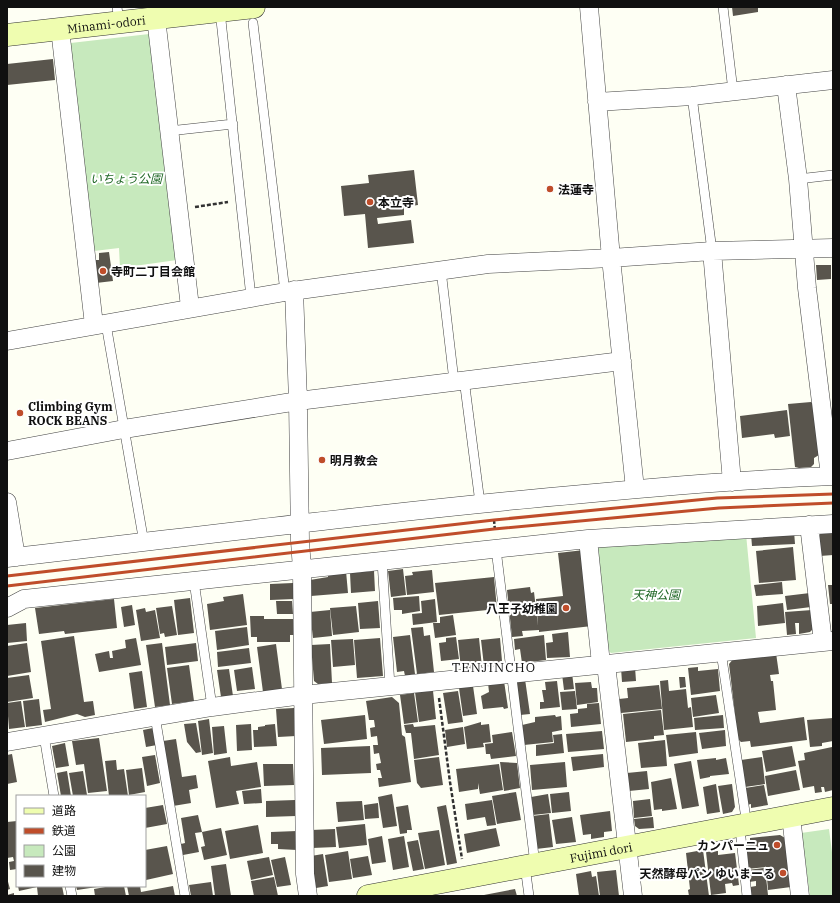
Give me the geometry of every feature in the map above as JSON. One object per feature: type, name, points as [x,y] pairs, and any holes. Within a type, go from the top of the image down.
[{"type":"street","points":[[589,7],[611,258],[635,489]]},
{"type":"street","name":"Minami-odori","points":[[7,35],[60,29],[118,15],[156,18],[220,11],[253,15]]},
{"type":"street","points":[[156,18],[190,307]]},
{"type":"street","points":[[60,29],[100,324]]},
{"type":"street","points":[[597,102],[692,96],[833,80]]},
{"type":"street","points":[[7,502],[11,558],[300,522],[486,503],[635,489],[832,476],[803,249],[798,180],[786,85]]},
{"type":"street","points":[[7,341],[251,297],[488,264],[712,251],[833,248]]},
{"type":"street","points":[[712,251],[732,482]]},
{"type":"street","points":[[289,291],[298,400],[302,569],[305,874],[308,896]]},
{"type":"street","points":[[7,451],[124,429],[298,400],[622,361]]},
{"type":"street","points":[[7,742],[155,716],[303,695],[828,641],[810,524]]},
{"type":"street","points":[[7,608],[24,599],[588,539],[810,524],[833,524]]},
{"type":"street","points":[[588,539],[633,896]]},
{"type":"street","name":"Fujimi dori","points":[[376,895],[833,808]]},
{"type":"street","points":[[791,816],[800,896]]},
{"type":"lane","points":[[723,7],[733,91]]},
{"type":"lane","points":[[220,11],[251,297]]},
{"type":"lane","points":[[253,15],[289,291]]},
{"type":"lane","points":[[692,96],[712,251]]},
{"type":"lane","points":[[169,131],[233,124]]},
{"type":"lane","points":[[798,180],[833,175]]},
{"type":"lane","points":[[441,270],[459,380],[486,503]]},
{"type":"lane","points":[[100,324],[124,429],[144,542]]},
{"type":"lane","points":[[496,549],[511,674],[530,865],[529,896]]},
{"type":"lane","points":[[382,561],[390,686]]},
{"type":"lane","points":[[194,581],[212,707]]},
{"type":"lane","points":[[721,652],[743,825],[747,896]]},
{"type":"lane","points":[[155,716],[185,896]]},
{"type":"lane","points":[[44,736],[54,795]]},
{"type":"path","points":[[179,209],[240,201]]},
{"type":"path","points":[[486,503],[496,549]]},
{"type":"path","points":[[437,681],[450,782],[466,877]]},
{"type":"green space","name":"いちょう公園","points":[[158,33],[184,259],[120,268],[119,248],[86,252],[62,44]]},
{"type":"green space","name":"天神公園","points":[[746,534],[756,638],[611,653],[606,648],[596,550],[601,544]]},
{"type":"green space","points":[[829,829],[833,860],[833,896],[810,896],[801,833]]},
{"type":"building","points":[[732,7],[758,7],[758,12],[733,16]]},
{"type":"building","points":[[53,59],[55,80],[7,85],[7,64]]},
{"type":"building","points":[[414,170],[418,205],[404,207],[404,215],[377,218],[378,224],[411,220],[414,243],[368,248],[365,214],[344,216],[341,186],[369,183],[368,175]]},
{"type":"building","name":"寺町二丁目会館","points":[[109,252],[113,281],[96,283],[94,260],[99,260],[99,253]]},
{"type":"building","points":[[816,265],[831,265],[831,279],[817,280]]},
{"type":"building","points":[[811,402],[813,404],[819,455],[814,458],[814,464],[811,467],[799,468],[795,467],[788,404]]},
{"type":"building","points":[[787,410],[790,436],[775,438],[774,434],[742,438],[740,416]]},
{"type":"building","points":[[833,530],[833,555],[820,556],[819,536],[822,531]]},
{"type":"building","points":[[794,531],[795,544],[752,546],[751,534]]},
{"type":"building","points":[[793,547],[796,580],[759,583],[756,551]]},
{"type":"building","points":[[584,550],[592,626],[539,632],[539,630],[522,631],[523,636],[512,637],[507,590],[530,587],[531,593],[534,592],[538,626],[536,599],[563,596],[558,553]]},
{"type":"building","points":[[403,569],[406,595],[391,597],[388,571]]},
{"type":"building","points":[[432,570],[434,592],[407,595],[405,576],[413,575],[412,572]]},
{"type":"building","points":[[346,571],[348,593],[311,596],[310,580],[328,577],[328,575]]},
{"type":"building","points":[[374,571],[375,591],[351,593],[350,573]]},
{"type":"building","points":[[494,577],[497,609],[439,615],[435,583]]},
{"type":"building","points":[[782,582],[783,594],[756,596],[754,585]]},
{"type":"building","points":[[293,583],[294,599],[270,600],[270,584]]},
{"type":"building","points":[[828,585],[833,585],[833,604],[830,604]]},
{"type":"building","points":[[810,593],[811,607],[787,610],[785,596]]},
{"type":"building","points":[[243,594],[247,625],[210,630],[207,604],[224,601],[223,597]]},
{"type":"building","points":[[419,596],[420,611],[402,614],[402,610],[394,610],[393,598]]},
{"type":"building","points":[[190,598],[194,633],[178,635],[174,600]]},
{"type":"building","points":[[114,599],[117,628],[65,634],[64,631],[39,634],[35,608]]},
{"type":"building","points":[[435,599],[437,622],[413,625],[412,614],[422,613],[421,601]]},
{"type":"building","points":[[276,601],[292,601],[293,614],[277,614]]},
{"type":"building","points":[[378,601],[380,628],[360,629],[358,603]]},
{"type":"building","points":[[783,603],[785,623],[758,626],[757,606]]},
{"type":"building","points":[[132,605],[135,625],[124,627],[121,607]]},
{"type":"building","points":[[172,606],[177,635],[165,637],[164,633],[160,634],[156,608]]},
{"type":"building","points":[[356,606],[359,632],[333,635],[330,608]]},
{"type":"building","points":[[145,608],[146,612],[155,610],[160,638],[141,641],[136,610]]},
{"type":"building","points":[[330,610],[332,636],[313,638],[310,612]]},
{"type":"building","points":[[812,610],[814,628],[810,632],[799,634],[799,623],[795,623],[796,634],[787,635],[785,612]]},
{"type":"building","points":[[453,615],[456,635],[435,638],[433,623],[440,623],[440,617]]},
{"type":"building","points":[[250,616],[264,616],[264,619],[293,619],[294,635],[290,635],[290,642],[257,642],[257,637],[251,637]]},
{"type":"building","points":[[26,623],[27,641],[7,643],[7,625]]},
{"type":"building","points":[[247,627],[249,645],[217,650],[215,631]]},
{"type":"building","points":[[423,627],[424,636],[430,635],[434,672],[417,674],[411,628]]},
{"type":"building","points":[[568,632],[570,657],[547,658],[546,643],[553,642],[552,634]]},
{"type":"building","points":[[410,635],[415,674],[405,676],[404,671],[397,672],[393,637]]},
{"type":"building","points":[[544,635],[546,660],[522,663],[520,649],[515,650],[514,639]]},
{"type":"building","points":[[74,636],[84,702],[93,701],[95,715],[85,717],[77,714],[45,722],[43,710],[51,709],[41,641]]},
{"type":"building","points":[[456,637],[459,659],[441,661],[439,643],[446,642],[446,638]]},
{"type":"building","points":[[136,638],[141,665],[99,672],[95,654],[109,651],[110,658],[113,658],[112,651],[126,648],[125,640]]},
{"type":"building","points":[[380,638],[383,676],[357,678],[354,640]]},
{"type":"building","points":[[479,638],[482,667],[461,669],[458,640]]},
{"type":"building","points":[[500,638],[502,661],[498,664],[484,666],[481,640]]},
{"type":"building","points":[[353,639],[355,665],[333,667],[331,640]]},
{"type":"building","points":[[27,643],[31,672],[7,676],[7,646]]},
{"type":"building","points":[[162,643],[170,705],[155,707],[146,645]]},
{"type":"building","points":[[196,643],[198,661],[167,665],[165,647]]},
{"type":"building","points":[[276,644],[282,689],[263,692],[257,647]]},
{"type":"building","points":[[330,644],[332,683],[318,684],[314,681],[311,645]]},
{"type":"building","points":[[249,648],[251,663],[218,667],[217,652]]},
{"type":"building","points":[[776,653],[779,674],[770,675],[771,681],[773,681],[776,710],[758,712],[760,723],[804,717],[807,740],[751,747],[750,741],[741,742],[738,739],[729,664],[734,658]]},
{"type":"building","points":[[189,665],[194,701],[172,704],[167,668]]},
{"type":"building","points":[[252,667],[255,689],[237,691],[234,670]]},
{"type":"building","points":[[635,667],[636,681],[622,682],[621,668]]},
{"type":"building","points":[[698,667],[698,671],[718,669],[720,691],[691,695],[688,668]]},
{"type":"building","points":[[229,669],[233,696],[221,697],[217,670]]},
{"type":"building","points":[[142,671],[147,707],[134,709],[129,673]]},
{"type":"building","points":[[572,673],[574,689],[564,690],[562,674]]},
{"type":"building","points":[[29,675],[33,698],[7,702],[7,678]]},
{"type":"building","points":[[679,677],[685,677],[686,687],[680,688]]},
{"type":"building","points":[[525,679],[530,714],[520,715],[514,681]]},
{"type":"building","points":[[668,680],[669,691],[686,689],[688,708],[691,707],[693,727],[664,730],[660,681]]},
{"type":"building","points":[[504,681],[508,708],[483,709],[481,696],[489,692],[488,683]]},
{"type":"building","points":[[557,681],[560,707],[540,709],[540,702],[544,702],[542,690],[546,690],[545,682]]},
{"type":"building","points":[[591,682],[592,688],[597,688],[598,702],[577,705],[575,683]]},
{"type":"building","points":[[659,685],[662,709],[621,713],[619,699],[628,698],[627,688]]},
{"type":"building","points":[[473,686],[477,714],[463,716],[459,688]]},
{"type":"building","points":[[433,691],[436,719],[419,722],[415,692]]},
{"type":"building","points":[[458,691],[463,722],[448,724],[443,693]]},
{"type":"building","points":[[575,691],[577,709],[562,710],[560,692]]},
{"type":"building","points":[[414,693],[418,722],[404,724],[400,695]]},
{"type":"building","points":[[716,695],[719,713],[693,717],[691,698]]},
{"type":"building","points":[[392,697],[399,703],[402,735],[405,737],[411,782],[379,787],[378,778],[382,778],[380,770],[377,770],[376,764],[381,763],[379,753],[374,754],[373,745],[378,745],[377,736],[371,737],[370,728],[375,727],[374,720],[369,720],[366,701]]},
{"type":"building","points":[[39,699],[42,725],[26,727],[23,701]]},
{"type":"building","points":[[21,701],[25,727],[9,729],[7,703]]},
{"type":"building","points":[[599,703],[601,724],[571,727],[570,714],[578,713],[578,709],[587,708],[587,704]]},
{"type":"building","points":[[294,708],[296,736],[278,737],[276,709]]},
{"type":"building","points":[[661,710],[664,735],[654,736],[654,739],[626,742],[623,714]]},
{"type":"building","points":[[365,715],[367,739],[324,744],[321,720]]},
{"type":"building","points":[[555,715],[556,717],[561,716],[562,730],[552,732],[553,742],[524,745],[522,725],[535,722],[535,717]]},
{"type":"building","points":[[723,715],[724,728],[695,730],[694,718]]},
{"type":"building","points":[[833,718],[833,741],[822,743],[822,746],[810,747],[807,720]]},
{"type":"building","points":[[209,719],[213,753],[202,755],[198,721]]},
{"type":"building","points":[[481,722],[481,725],[489,724],[491,742],[483,743],[484,747],[467,749],[464,727]]},
{"type":"building","points":[[196,723],[201,752],[196,753],[187,742],[184,724]]},
{"type":"building","points":[[251,724],[252,750],[237,751],[236,725]]},
{"type":"building","points":[[275,724],[277,746],[254,747],[253,730],[258,730],[258,727],[265,725]]},
{"type":"building","points":[[413,724],[414,727],[435,725],[439,755],[414,759],[411,733],[406,733],[404,725]]},
{"type":"building","points":[[224,726],[227,753],[214,755],[212,727]]},
{"type":"building","points":[[463,727],[465,744],[447,747],[445,730]]},
{"type":"building","points":[[153,728],[157,745],[146,747],[143,730]]},
{"type":"building","points":[[725,730],[726,746],[702,749],[699,733]]},
{"type":"building","points":[[602,731],[604,749],[568,752],[566,734]]},
{"type":"building","points":[[512,732],[516,756],[491,759],[490,754],[486,754],[485,744],[493,743],[492,735]]},
{"type":"building","points":[[696,732],[698,753],[669,757],[666,735]]},
{"type":"building","points":[[562,734],[564,753],[536,756],[536,745],[554,743],[553,735]]},
{"type":"building","points":[[99,738],[107,791],[88,793],[84,764],[76,765],[72,741]]},
{"type":"building","points":[[176,739],[182,777],[196,775],[198,788],[189,790],[191,803],[173,806],[163,741]]},
{"type":"building","points":[[665,740],[667,766],[641,768],[638,743]]},
{"type":"building","points":[[65,743],[69,766],[56,768],[52,746]]},
{"type":"building","points":[[370,746],[371,773],[322,775],[321,748]]},
{"type":"building","points":[[792,746],[796,766],[766,772],[762,751]]},
{"type":"building","points":[[832,747],[833,790],[825,792],[824,787],[821,787],[822,792],[815,793],[814,786],[803,788],[798,761],[805,760],[804,753]]},
{"type":"building","points":[[12,754],[17,782],[7,784],[7,755]]},
{"type":"building","points":[[603,754],[604,767],[573,771],[571,757]]},
{"type":"building","points":[[155,755],[160,783],[147,786],[142,757]]},
{"type":"building","points":[[230,757],[231,766],[257,762],[261,787],[236,791],[239,804],[216,808],[208,761]]},
{"type":"building","points":[[439,757],[443,785],[421,788],[417,783],[414,760]]},
{"type":"building","points":[[762,757],[765,784],[745,787],[741,760]]},
{"type":"building","points":[[716,758],[716,760],[726,758],[729,774],[710,776],[700,779],[697,760]]},
{"type":"building","points":[[116,760],[117,770],[124,769],[128,795],[109,795],[105,761]]},
{"type":"building","points":[[691,761],[699,806],[682,809],[674,764]]},
{"type":"building","points":[[500,762],[517,763],[520,788],[504,791]]},
{"type":"building","points":[[565,762],[567,787],[532,790],[530,765]]},
{"type":"building","points":[[263,764],[293,764],[294,785],[264,786]]},
{"type":"building","points":[[499,764],[503,790],[480,794],[478,783],[478,789],[459,792],[456,769]]},
{"type":"building","points":[[142,768],[145,792],[129,795],[126,770]]},
{"type":"building","points":[[796,770],[800,790],[768,796],[765,776]]},
{"type":"building","points":[[67,771],[71,795],[61,795],[57,773]]},
{"type":"building","points":[[83,771],[87,795],[73,795],[69,773]]},
{"type":"building","points":[[647,771],[649,789],[629,791],[627,773]]},
{"type":"building","points":[[671,778],[677,809],[662,811],[662,809],[654,810],[651,782]]},
{"type":"building","points":[[716,784],[720,812],[707,814],[703,787]]},
{"type":"building","points":[[732,784],[735,807],[732,812],[723,814],[718,786]]},
{"type":"building","points":[[764,785],[768,805],[751,808],[751,804],[747,805],[745,788]]},
{"type":"building","points":[[261,789],[262,803],[244,804],[242,791]]},
{"type":"building","points":[[516,792],[521,820],[497,824],[492,796]]},
{"type":"building","points":[[569,792],[571,811],[552,813],[550,794]]},
{"type":"building","points":[[392,794],[397,826],[383,828],[378,797]]},
{"type":"building","points":[[548,794],[551,813],[533,815],[531,797]]},
{"type":"building","points":[[650,799],[652,816],[634,818],[633,801]]},
{"type":"building","points":[[295,800],[296,816],[266,817],[266,801]]},
{"type":"building","points":[[492,800],[496,825],[487,826],[485,817],[467,820],[465,804]]},
{"type":"building","points":[[362,801],[364,820],[338,822],[336,802]]},
{"type":"building","points":[[378,803],[379,818],[365,819],[364,805]]},
{"type":"building","points":[[163,805],[167,824],[146,828],[146,808]]},
{"type":"building","points":[[408,805],[412,830],[407,830],[407,833],[400,834],[396,807]]},
{"type":"building","points":[[446,805],[457,863],[447,865],[437,807]]},
{"type":"building","points":[[610,811],[612,831],[604,832],[604,837],[591,839],[591,834],[583,835],[580,815]]},
{"type":"building","points":[[549,814],[553,847],[536,849],[532,816]]},
{"type":"building","points":[[198,815],[202,832],[195,833],[199,852],[183,855],[181,844],[185,843],[181,818]]},
{"type":"building","points":[[572,817],[576,842],[556,844],[552,820]]},
{"type":"building","points":[[653,817],[654,828],[639,829],[635,826],[634,819]]},
{"type":"building","points":[[16,821],[16,869],[10,870],[9,862],[14,861],[13,857],[7,858],[7,822]]},
{"type":"building","points":[[365,824],[367,845],[339,848],[336,827]]},
{"type":"building","points":[[258,825],[263,853],[230,859],[225,831]]},
{"type":"building","points":[[221,828],[227,855],[204,860],[201,847],[205,846],[202,832]]},
{"type":"building","points":[[496,828],[500,846],[467,853],[464,834]]},
{"type":"building","points":[[335,829],[336,847],[312,848],[311,830]]},
{"type":"building","points":[[439,830],[445,865],[425,869],[418,833]]},
{"type":"building","points":[[297,831],[297,850],[278,849],[278,844],[271,844],[271,832]]},
{"type":"building","points":[[780,835],[785,838],[791,887],[768,890],[766,867],[747,869],[744,844],[746,841],[750,841],[750,838]]},
{"type":"building","points":[[382,836],[386,862],[372,864],[368,839]]},
{"type":"building","points":[[404,836],[409,867],[393,870],[388,839]]},
{"type":"building","points":[[418,840],[424,869],[413,871],[407,842]]},
{"type":"building","points":[[167,846],[173,874],[146,880],[146,850]]},
{"type":"building","points":[[703,850],[709,896],[689,896],[688,890],[690,889],[686,853]]},
{"type":"building","points":[[348,851],[352,879],[329,882],[325,855]]},
{"type":"building","points":[[718,851],[718,855],[735,853],[739,885],[733,886],[732,883],[725,884],[726,893],[711,895],[706,852]]},
{"type":"building","points":[[323,854],[328,886],[316,888],[311,856]]},
{"type":"building","points":[[368,856],[372,875],[353,878],[350,859]]},
{"type":"building","points":[[269,857],[273,875],[251,880],[247,861]]},
{"type":"building","points":[[285,857],[291,885],[277,887],[271,860]]},
{"type":"building","points":[[226,864],[231,896],[215,896],[211,866]]},
{"type":"building","points":[[765,868],[768,895],[751,896],[750,887],[756,886],[756,881],[749,882],[747,870]]},
{"type":"building","points":[[616,870],[619,896],[600,896],[597,872]]},
{"type":"building","points":[[591,871],[592,877],[596,876],[599,896],[579,896],[576,874]]},
{"type":"building","points":[[274,877],[278,896],[254,896],[251,881]]},
{"type":"building","points":[[7,878],[10,889],[7,890]]},
{"type":"building","points":[[211,882],[213,896],[191,896],[189,885]]},
{"type":"building","points":[[173,886],[175,896],[129,896],[127,887],[140,887],[141,892]]},
{"type":"building","points":[[18,887],[37,887],[19,891]]},
{"type":"building","points":[[37,887],[62,887],[64,896],[38,896]]},
{"type":"building","points":[[76,887],[97,887],[77,890]]},
{"type":"building","points":[[105,887],[124,887],[126,896],[95,896],[94,889]]},
{"type":"building","points":[[515,889],[517,896],[484,896],[484,895]]},
{"type":"building","points":[[14,893],[14,896],[7,896],[7,895]]},
{"type":"railway","points":[[7,576],[494,520],[717,498],[833,494]]},
{"type":"railway","points":[[7,586],[494,529],[719,508],[833,503]]},
{"type":"place","name":"法蓮寺","points":[[550,189]]},
{"type":"place","name":"本立寺","points":[[370,202]]},
{"type":"place","name":"寺町二丁目会館","points":[[103,271]]},
{"type":"place","name":"Climbing Gym ROCK BEANS","points":[[20,413]]},
{"type":"place","name":"明月教会","points":[[322,460]]},
{"type":"place","name":"八王子幼稚園","points":[[566,608]]},
{"type":"place","name":"カンパーニュ","points":[[777,845]]},
{"type":"place","name":"天然酵母パン ゆいまーる","points":[[783,873]]},
{"type":"district","name":"TENJINCHO","points":[[494,667]]}]
